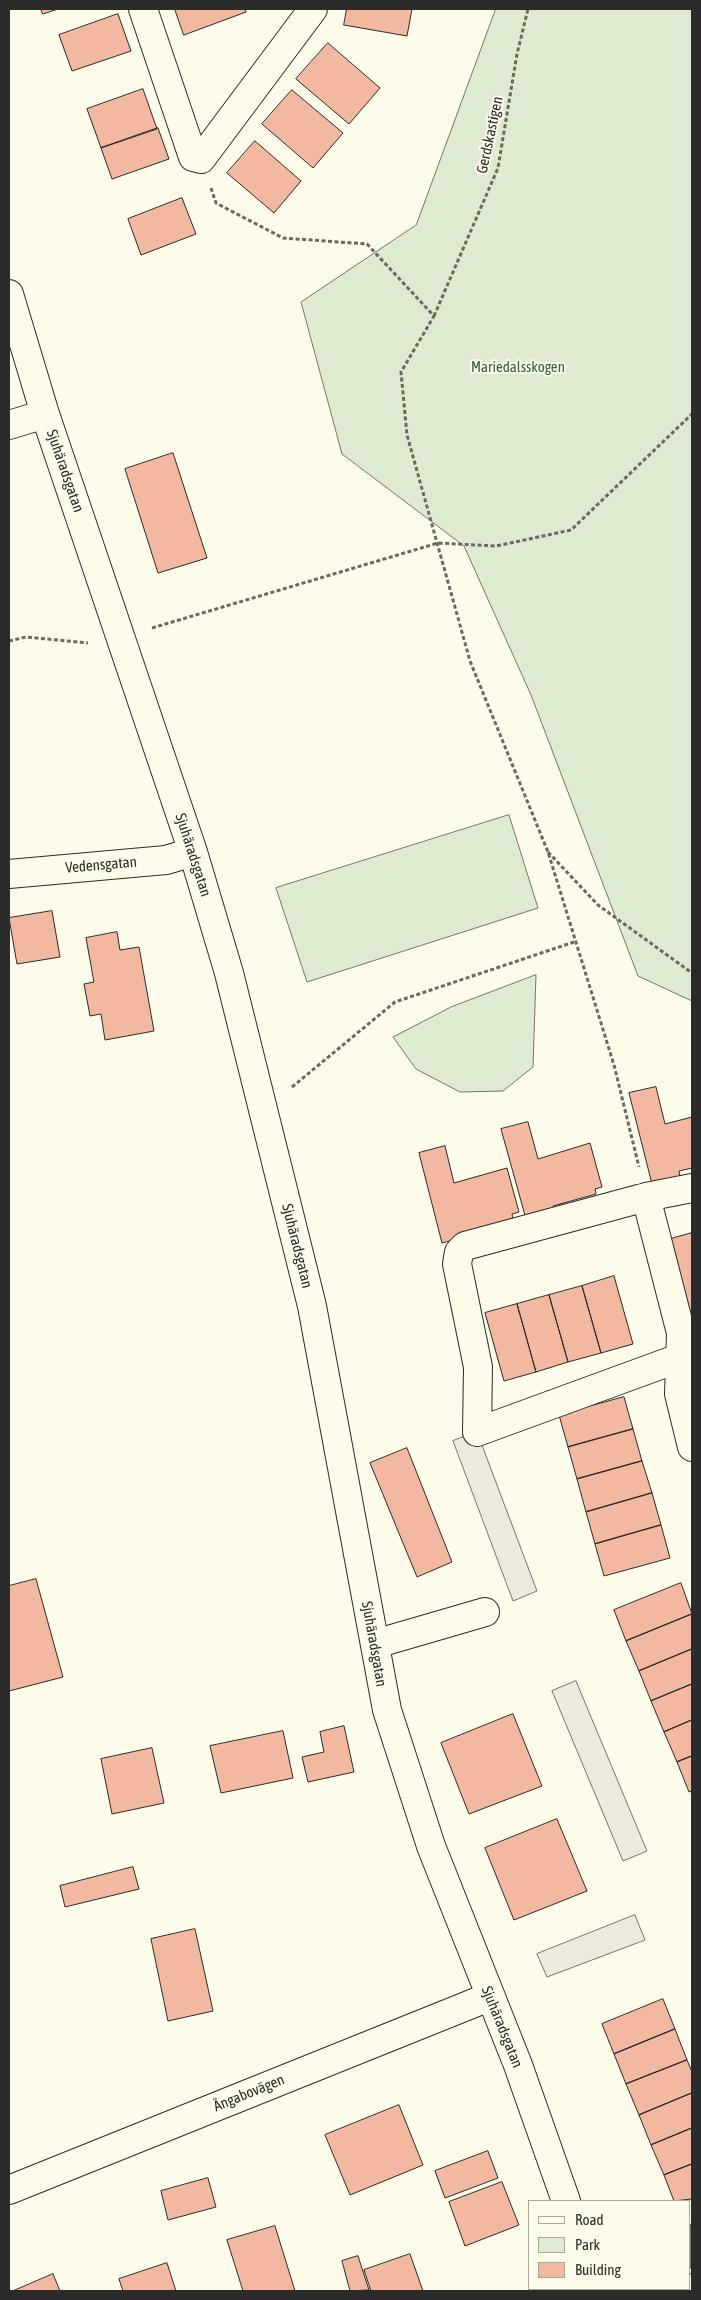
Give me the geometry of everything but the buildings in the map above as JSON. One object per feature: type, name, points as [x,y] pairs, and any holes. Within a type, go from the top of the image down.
[{"type":"street","points":[[143,9],[184,134],[193,157],[201,159],[313,9]]},
{"type":"street","name":"Sjuhäradsgatan","points":[[9,294],[46,414],[193,852],[229,973],[312,1306],[387,1710],[431,1846],[518,2065],[566,2200]]},
{"type":"street","points":[[9,425],[46,414]]},
{"type":"street","name":"Vedensgatan","points":[[9,874],[166,860],[193,852]]},
{"type":"street","points":[[687,1355],[477,1432],[478,1367],[457,1264],[459,1252],[465,1246],[646,1196],[692,1188]]},
{"type":"street","points":[[646,1196],[687,1355],[679,1394],[692,1447]]},
{"type":"street","points":[[375,1644],[485,1612]]},
{"type":"street","name":"Ängabovägen","points":[[9,2190],[490,1997]]},
{"type":"path","name":"Gerdskastigen","points":[[528,9],[516,54],[498,168],[434,316],[401,372],[407,435],[470,661],[548,852],[574,942],[614,1066],[646,1196]]},
{"type":"path","points":[[201,159],[216,203],[283,238],[366,244],[434,316]]},
{"type":"path","points":[[9,641],[26,636],[99,643],[438,543],[496,546],[571,530],[692,414]]},
{"type":"path","points":[[548,852],[598,905],[692,973]]},
{"type":"path","points":[[262,1111],[395,1002],[574,942]]},
{"type":"green space","name":"Mariedalsskogen","points":[[496,9],[692,9],[692,1001],[638,976],[531,695],[464,546],[342,454],[301,302],[416,225]]},
{"type":"green space","points":[[509,815],[538,908],[307,982],[276,888]]},
{"type":"green space","points":[[536,975],[533,1067],[503,1091],[460,1092],[416,1069],[393,1037],[451,1007]]},
{"type":"shaded area","points":[[477,1432],[537,1591],[513,1601],[453,1441]]},
{"type":"shaded area","points":[[576,1681],[647,1851],[623,1861],[552,1691]]},
{"type":"shaded area","points":[[635,1915],[645,1940],[547,1977],[537,1954]]}]
